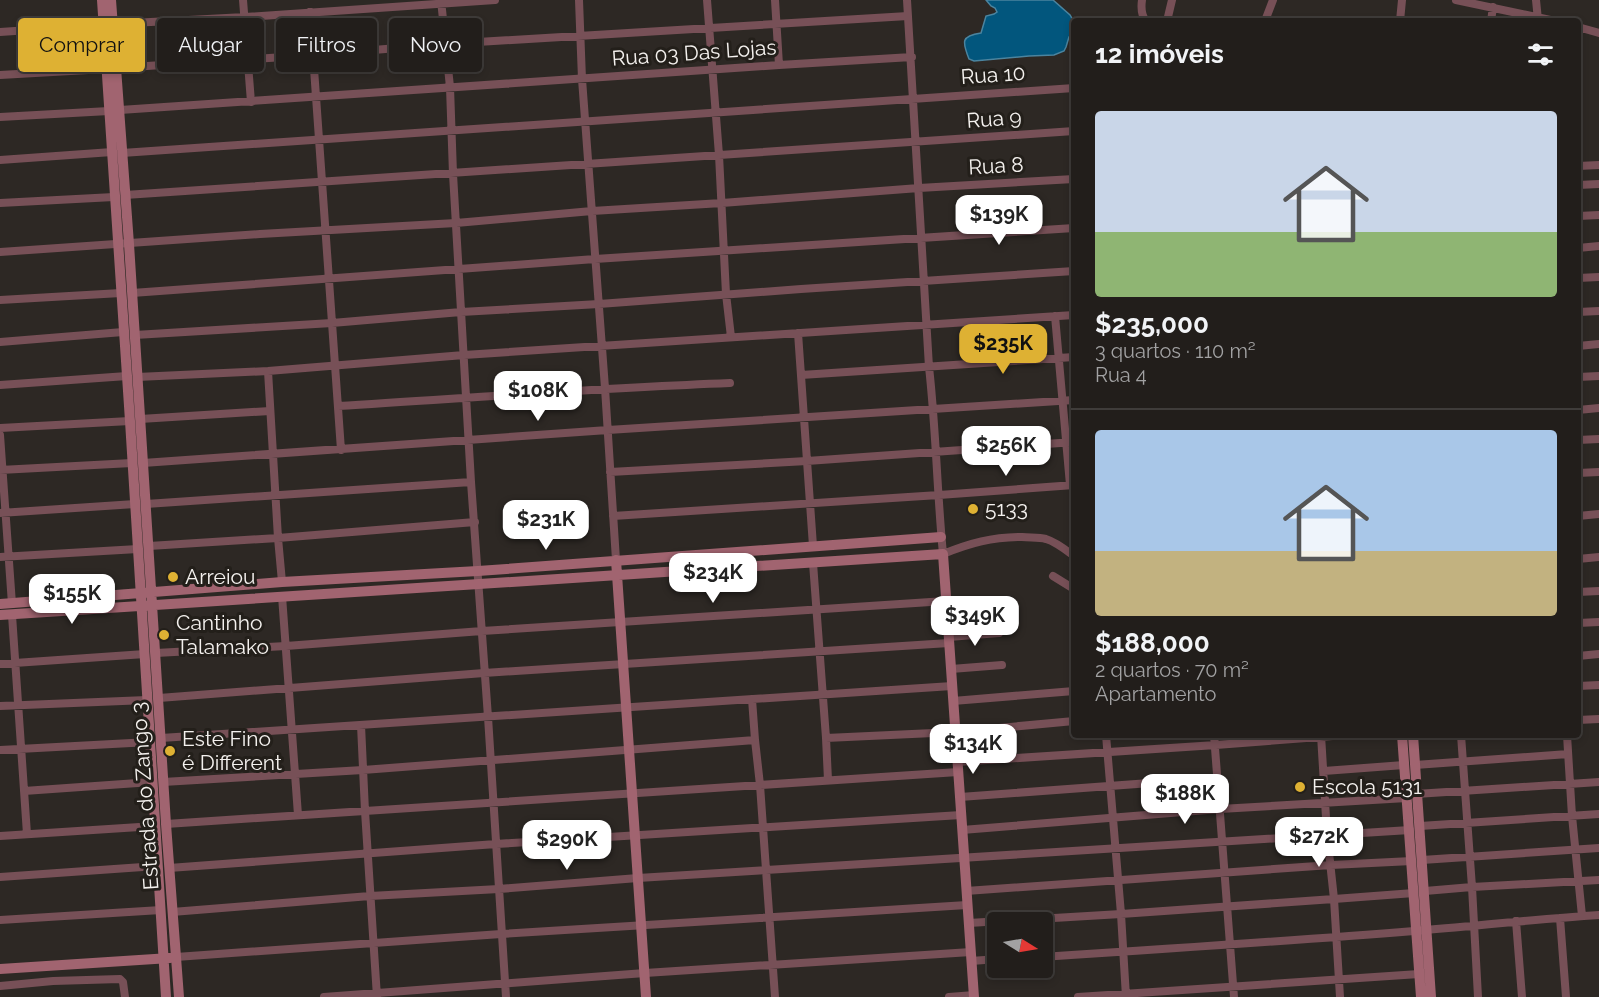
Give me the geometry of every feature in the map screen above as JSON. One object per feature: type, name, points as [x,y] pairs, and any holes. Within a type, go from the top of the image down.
[{"type":"street","points":[[102,0],[106,18]]},
{"type":"street","points":[[109,18],[111,0]]},
{"type":"street","points":[[243,0],[245,17]]},
{"type":"street","points":[[145,22],[495,0]]},
{"type":"street","points":[[579,0],[582,79],[646,997]]},
{"type":"street","points":[[708,0],[726,294],[731,337]]},
{"type":"street","points":[[775,0],[779,65]]},
{"type":"street","points":[[907,0],[929,367],[934,408],[935,451],[974,996],[949,997]]},
{"type":"street","points":[[1142,0],[1143,18]]},
{"type":"street","points":[[1168,18],[1172,0]]},
{"type":"street","points":[[1266,18],[1273,0]]},
{"type":"street","points":[[1400,18],[1402,0]]},
{"type":"street","points":[[1456,0],[1497,5],[1535,18]]},
{"type":"street","points":[[1536,0],[1538,18]]},
{"type":"street","points":[[441,2],[443,18]]},
{"type":"street","points":[[310,12],[311,18]]},
{"type":"street","points":[[482,42],[908,16]]},
{"type":"street","points":[[1581,29],[1599,33]]},
{"type":"street","points":[[0,32],[18,31]]},
{"type":"street","name":"Rua 03 Das Lojas","points":[[0,117],[912,57]]},
{"type":"street","points":[[0,75],[48,72]]},
{"type":"street","name":"Estrada do Zango 3","points":[[111,72],[144,547],[160,825],[169,868],[179,997]]},
{"type":"street","points":[[249,72],[251,102]]},
{"type":"street","points":[[315,72],[341,450]]},
{"type":"street","points":[[448,72],[471,482],[506,997]]},
{"type":"street","name":"Rua 10","points":[[0,160],[320,141],[1071,88]]},
{"type":"street","name":"Rua 9","points":[[0,203],[1071,131]]},
{"type":"street","points":[[1581,166],[1599,165]]},
{"type":"street","name":"Rua 8","points":[[0,252],[456,223],[592,211],[1071,179]]},
{"type":"street","points":[[1581,184],[1599,184]]},
{"type":"street","points":[[1581,216],[1599,215]]},
{"type":"street","points":[[0,300],[1071,228]]},
{"type":"street","points":[[1581,248],[1599,246]]},
{"type":"street","points":[[0,342],[332,323],[461,312],[1071,271]]},
{"type":"street","points":[[1581,278],[1599,277]]},
{"type":"street","points":[[1581,312],[1599,311]]},
{"type":"street","points":[[0,385],[132,376],[268,371],[602,345],[1071,315]]},
{"type":"street","points":[[1055,316],[1071,464]]},
{"type":"street","points":[[798,333],[813,546]]},
{"type":"street","points":[[1581,346],[1599,344]]},
{"type":"street","points":[[801,375],[1071,357]]},
{"type":"street","points":[[268,371],[282,582]]},
{"type":"street","points":[[1581,377],[1599,376]]},
{"type":"street","points":[[338,406],[605,388],[730,383]]},
{"type":"street","points":[[1,470],[341,450],[1071,400]]},
{"type":"street","points":[[1581,410],[1599,408]]},
{"type":"street","points":[[0,428],[270,411]]},
{"type":"street","points":[[0,435],[4,557],[12,609],[27,834]]},
{"type":"street","points":[[1581,440],[1599,439]]},
{"type":"street","points":[[610,472],[1070,442]]},
{"type":"street","points":[[1581,473],[1599,472]]},
{"type":"street","points":[[3,513],[471,482]]},
{"type":"street","points":[[613,516],[1071,485]]},
{"type":"street","points":[[1581,516],[1599,514]]},
{"type":"street","points":[[4,557],[475,522]]},
{"type":"street","points":[[0,615],[12,609],[146,592],[478,571],[941,537]]},
{"type":"street","points":[[0,604],[12,609],[147,606],[618,577],[943,554],[970,543],[1017,537],[1048,540],[1071,554]]},
{"type":"street","points":[[1581,559],[1599,557]]},
{"type":"street","points":[[813,563],[828,780]]},
{"type":"street","points":[[1053,576],[1071,587]]},
{"type":"street","points":[[1581,592],[1599,591]]},
{"type":"street","points":[[282,596],[298,815]]},
{"type":"street","points":[[0,664],[816,609],[995,602],[1003,604],[1012,615]]},
{"type":"street","points":[[1581,623],[1599,622]]},
{"type":"street","points":[[0,706],[153,699],[484,673],[820,651],[949,640],[999,633]]},
{"type":"street","points":[[1581,656],[1599,654]]},
{"type":"street","points":[[951,669],[1002,665]]},
{"type":"street","points":[[1581,686],[1599,685]]},
{"type":"street","points":[[0,750],[952,686]]},
{"type":"street","points":[[953,701],[1071,691]]},
{"type":"street","points":[[752,699],[775,997]]},
{"type":"street","points":[[1581,720],[1599,719]]},
{"type":"street","points":[[826,738],[955,732],[1071,721]]},
{"type":"street","points":[[361,724],[364,811],[377,995]]},
{"type":"street","points":[[1106,738],[1126,995]]},
{"type":"street","points":[[1215,738],[1234,997]]},
{"type":"street","points":[[0,836],[828,780],[1108,752],[1297,738]]},
{"type":"street","points":[[1321,738],[1340,997]]},
{"type":"street","points":[[1403,738],[1410,765]]},
{"type":"street","points":[[1413,738],[1410,765],[1412,796],[1422,930],[1431,997]]},
{"type":"street","points":[[1461,738],[1478,997]]},
{"type":"street","points":[[1567,738],[1582,916]]},
{"type":"street","points":[[24,791],[363,770],[755,740]]},
{"type":"street","points":[[1324,771],[1568,754]]},
{"type":"street","points":[[960,796],[1218,778]]},
{"type":"street","points":[[962,830],[1465,790],[1599,782]]},
{"type":"street","points":[[172,912],[370,896],[1328,834],[1599,814]]},
{"type":"street","points":[[169,868],[496,844],[961,815]]},
{"type":"street","points":[[160,825],[157,866],[166,997]]},
{"type":"street","points":[[966,891],[1599,848]]},
{"type":"street","points":[[0,876],[157,866]]},
{"type":"street","points":[[969,923],[1599,880]]},
{"type":"street","points":[[0,969],[501,934],[967,905]]},
{"type":"street","points":[[0,920],[161,910]]},
{"type":"street","points":[[1053,956],[1336,937],[1599,915]]},
{"type":"street","points":[[1560,918],[1566,997]]},
{"type":"street","points":[[1516,921],[1522,997]]},
{"type":"street","points":[[1420,997],[1422,930]]},
{"type":"street","points":[[324,997],[773,965],[971,956],[987,958]]},
{"type":"street","points":[[1078,997],[1419,974]]},
{"type":"street","points":[[0,986],[53,981],[120,979],[123,982],[125,997]]},
{"type":"water","points":[[986,0],[1053,0],[1072,18],[1071,35],[1064,51],[1054,55],[974,61],[969,59],[964,44],[965,40],[981,33],[986,16],[997,12]]},
{"type":"place","name":"5133","points":[[973,509]]},
{"type":"place","name":"Arreiou","points":[[173,577]]},
{"type":"place","name":"Cantinho Talamako","points":[[164,635]]},
{"type":"place","name":"Este Fino é Different","points":[[170,751]]},
{"type":"place","name":"Escola 5131","points":[[1300,787]]}]
